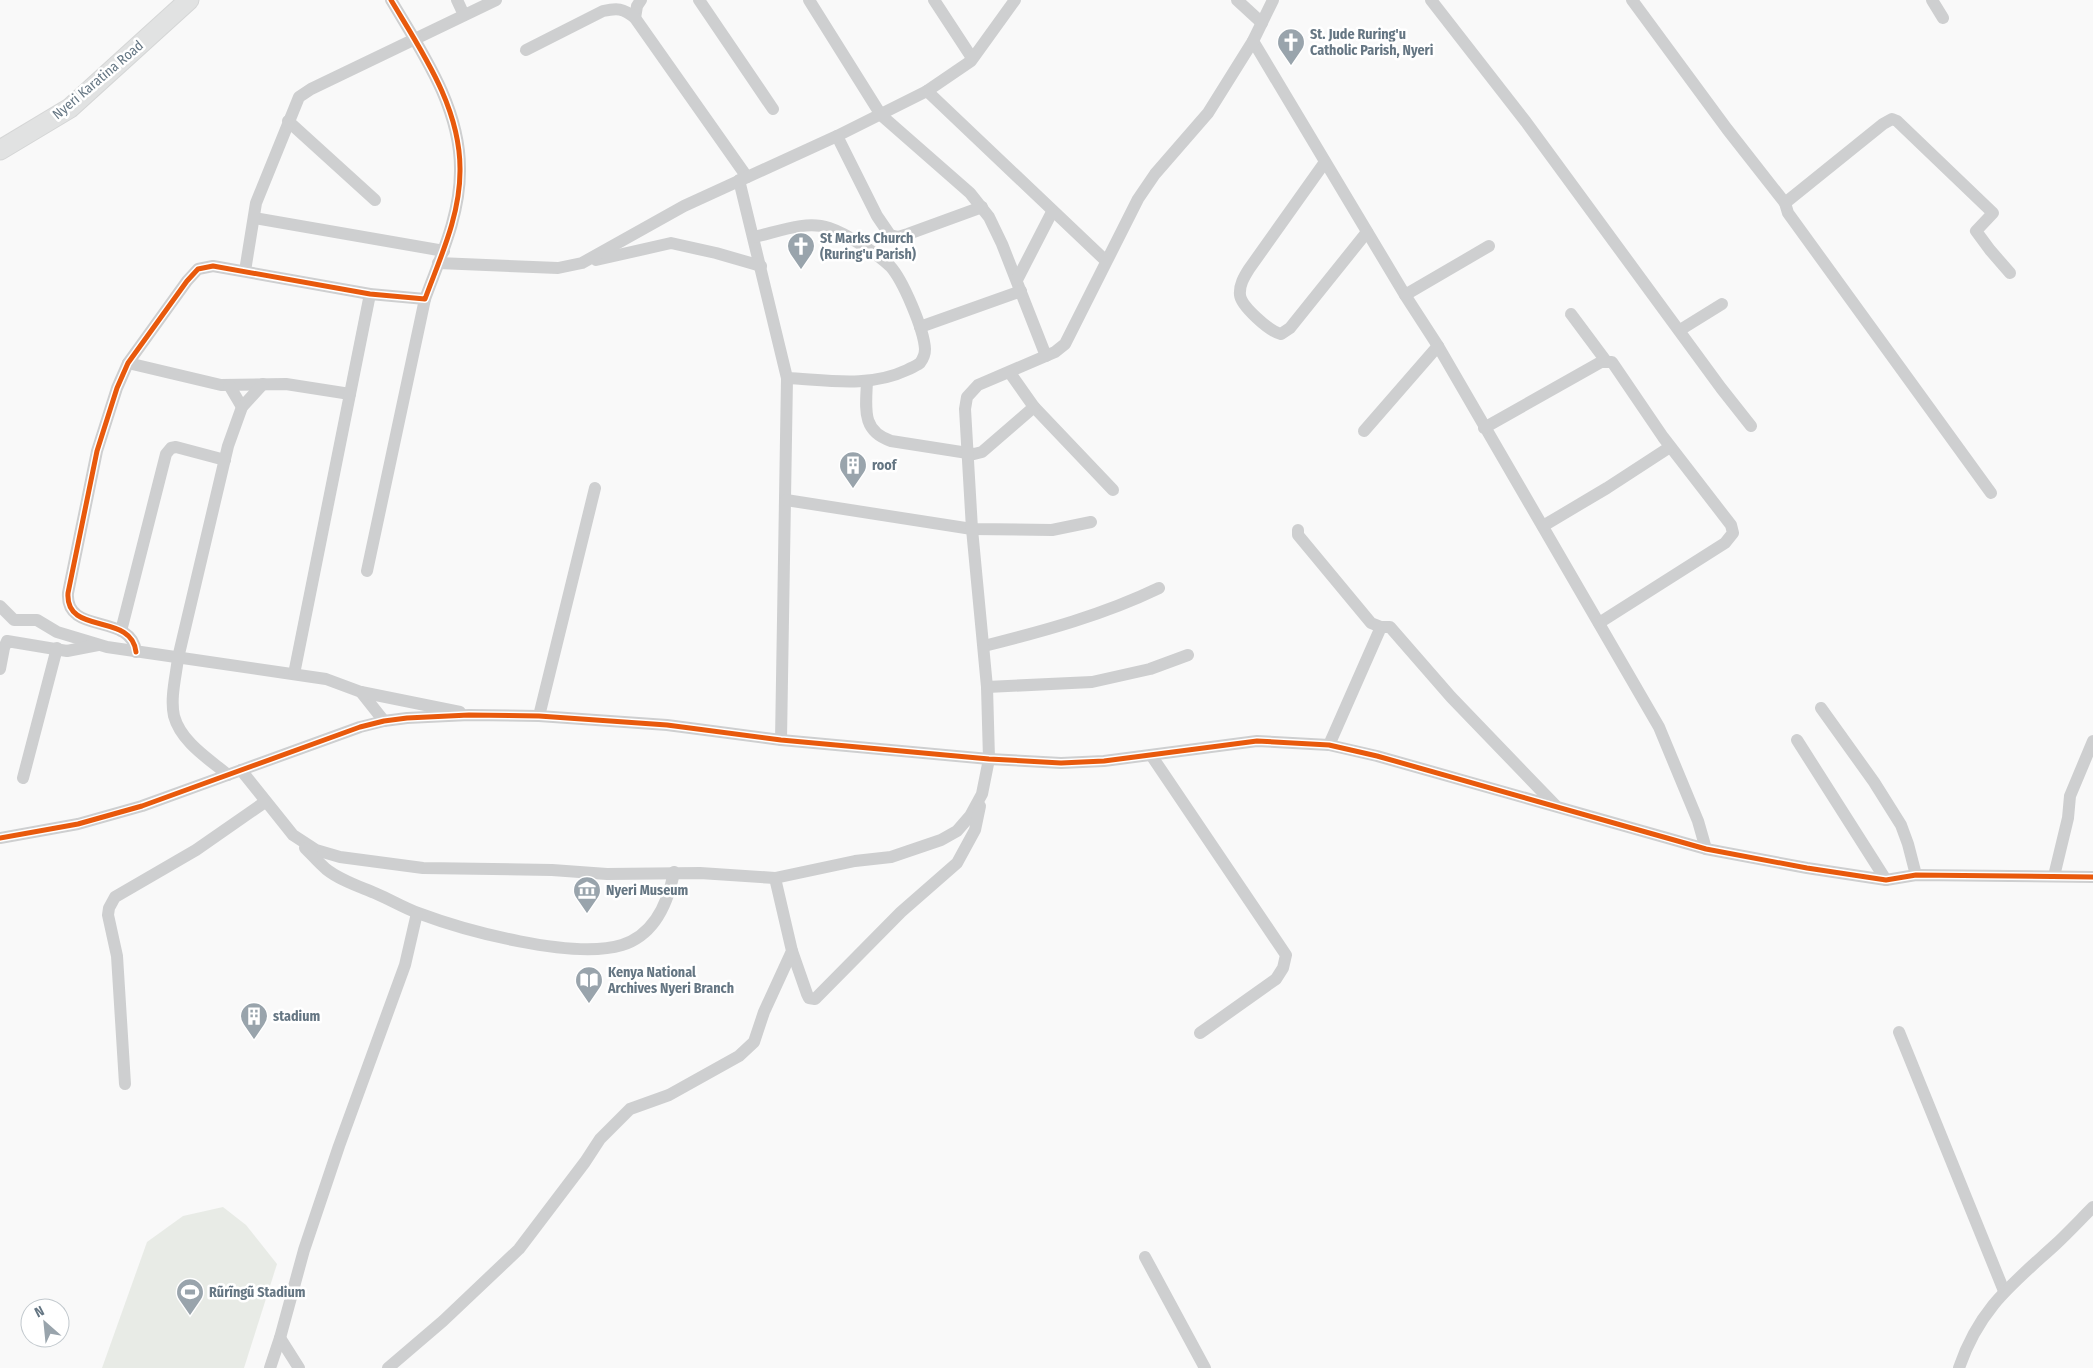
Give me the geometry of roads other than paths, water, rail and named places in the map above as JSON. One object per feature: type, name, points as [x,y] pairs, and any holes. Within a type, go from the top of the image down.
[{"type":"highway","name":"Nyeri Karatina Road","points":[[0,150],[70,108],[189,0]]},
{"type":"street","points":[[367,571],[425,299],[444,251],[455,208],[460,172],[459,146],[453,120],[441,91],[414,38],[391,0]]},
{"type":"street","points":[[457,0],[464,15]]},
{"type":"street","points":[[246,271],[256,203],[295,103],[304,92],[496,0]]},
{"type":"street","points":[[635,18],[636,6],[641,0]]},
{"type":"street","points":[[699,0],[773,108]]},
{"type":"street","points":[[809,0],[881,115],[970,193],[982,207],[1002,244],[1046,356]]},
{"type":"street","points":[[934,0],[972,58]]},
{"type":"street","points":[[579,264],[684,206],[837,136],[927,91],[972,58],[1015,0]]},
{"type":"street","points":[[1237,0],[1262,22]]},
{"type":"street","points":[[775,878],[792,951],[807,994],[809,998],[815,999],[901,912],[957,863],[975,830],[989,760],[987,687],[972,529],[965,409],[966,397],[978,385],[1010,373],[1060,349],[1065,344],[1138,199],[1155,174],[1208,113],[1253,41],[1273,0]]},
{"type":"street","points":[[1431,0],[1526,122],[1721,388],[1751,426]]},
{"type":"street","points":[[1632,0],[1727,129],[1785,203],[1793,220],[1990,494]]},
{"type":"street","points":[[1932,0],[1943,18]]},
{"type":"street","points":[[526,50],[603,11],[620,8],[635,18],[743,179],[754,237],[787,378],[781,740]]},
{"type":"street","points":[[1253,41],[1367,232],[1438,346],[1659,726],[1698,821],[1706,849]]},
{"type":"street","points":[[927,91],[1052,212],[1106,261]]},
{"type":"street","points":[[1785,203],[1883,124],[1892,119],[1914,134],[1993,213],[1976,231],[2010,273]]},
{"type":"street","points":[[288,121],[375,200]]},
{"type":"street","points":[[837,136],[877,216],[890,236],[898,237],[908,234],[982,207]]},
{"type":"street","points":[[1325,162],[1249,269],[1242,281],[1240,291],[1242,302],[1272,331],[1281,334],[1285,332],[1367,232]]},
{"type":"street","points":[[920,327],[1019,286],[1052,212]]},
{"type":"street","points":[[254,218],[444,251]]},
{"type":"street","points":[[754,237],[806,226],[828,228],[843,234],[891,268],[920,327],[925,350],[924,357],[919,364],[888,378],[867,382],[787,378]]},
{"type":"street","points":[[438,263],[558,268],[671,244],[716,253],[761,266]]},
{"type":"street","points":[[1405,294],[1490,246]]},
{"type":"street","points":[[136,652],[132,637],[121,630],[82,618],[76,614],[68,600],[97,452],[117,388],[128,363],[193,273],[205,267],[213,266],[370,294],[425,299]]},
{"type":"street","points":[[294,674],[370,294]]},
{"type":"street","points":[[1680,330],[1722,304]]},
{"type":"street","points":[[1571,314],[1606,361]]},
{"type":"street","points":[[1364,431],[1438,346]]},
{"type":"street","points":[[1484,428],[1601,362],[1612,362],[1670,446],[1729,522],[1733,533],[1724,543],[1599,622]]},
{"type":"street","points":[[128,363],[202,381],[229,385],[286,384],[350,394]]},
{"type":"street","points":[[1010,373],[1034,408],[1114,490]]},
{"type":"street","points":[[867,382],[865,410],[873,431],[880,437],[891,441],[968,453],[978,454],[982,452],[1034,408]]},
{"type":"street","points":[[228,776],[191,744],[177,723],[174,715],[174,694],[178,658],[225,460],[242,407],[264,384]]},
{"type":"street","points":[[229,385],[242,407]]},
{"type":"street","points":[[1543,526],[1608,488],[1670,446]]},
{"type":"street","points":[[121,630],[166,454],[171,448],[176,447],[225,460]]},
{"type":"street","points":[[539,716],[595,488]]},
{"type":"street","points":[[786,500],[972,529],[1052,530],[1091,522]]},
{"type":"street","points":[[780,526],[781,740]]},
{"type":"street","points":[[1298,530],[1298,535],[1371,624],[1390,627],[1451,696],[1556,807]]},
{"type":"street","points":[[984,646],[1087,618],[1124,605],[1159,588]]},
{"type":"street","points":[[0,606],[14,620],[37,620],[57,632],[100,645],[326,680],[361,692],[445,707],[469,715]]},
{"type":"street","points":[[1330,745],[1381,627]]},
{"type":"street","points":[[0,669],[4,648],[8,642],[67,650],[100,645]]},
{"type":"street","points":[[23,778],[57,648]]},
{"type":"street","points":[[987,687],[1092,682],[1150,669],[1188,655]]},
{"type":"street","points":[[361,692],[384,721]]},
{"type":"street","points":[[1821,708],[1874,782],[1900,825],[1908,844],[1916,875]]},
{"type":"street","points":[[0,838],[78,824],[110,815],[189,790],[360,727],[384,721],[469,715],[539,716],[667,725],[781,740],[989,760],[1104,761],[1257,741],[1330,745],[1378,756],[1706,849],[1886,880],[1916,875],[2093,877]]},
{"type":"street","points":[[1797,740],[1886,880]]},
{"type":"street","points":[[2054,876],[2068,818],[2070,796],[2093,741]]},
{"type":"street","points":[[1151,755],[1286,955],[1283,968],[1276,979],[1200,1033]]},
{"type":"street","points":[[241,770],[293,836],[327,870],[417,913],[496,937],[565,947],[594,949],[622,945],[641,935],[655,922],[665,906],[670,893],[674,872]]},
{"type":"street","points":[[293,836],[316,850],[340,857],[423,868],[552,870],[606,874],[674,872],[775,878],[855,861],[891,857],[941,840],[957,831],[970,816],[982,794]]},
{"type":"street","points":[[126,1084],[116,956],[108,915],[111,903],[116,897],[196,850],[265,802]]},
{"type":"street","points":[[270,1368],[304,1250],[329,1174],[405,965],[417,913]]},
{"type":"street","points":[[388,1368],[443,1321],[519,1248],[585,1162],[600,1139],[630,1110],[669,1095],[739,1056],[754,1042],[764,1012],[792,951]]},
{"type":"street","points":[[1899,1032],[2004,1291]]},
{"type":"street","points":[[1959,1368],[1971,1338],[1986,1313],[2004,1291],[2093,1207]]},
{"type":"street","points":[[1145,1257],[1205,1368]]},
{"type":"street","points":[[280,1338],[299,1368]]},
{"type":"place","name":"St. Jude Ruring'u Catholic Parish, Nyeri","points":[[1291,66]]},
{"type":"place","name":"St Marks Church (Ruring'u Parish)","points":[[801,270]]},
{"type":"place","name":"roof","points":[[853,489]]},
{"type":"place","name":"Nyeri Museum","points":[[587,914]]},
{"type":"place","name":"Kenya National Archives Nyeri Branch","points":[[589,1004]]},
{"type":"place","name":"stadium","points":[[254,1040]]},
{"type":"place","name":"Rũrĩngũ Stadium","points":[[190,1316]]}]
